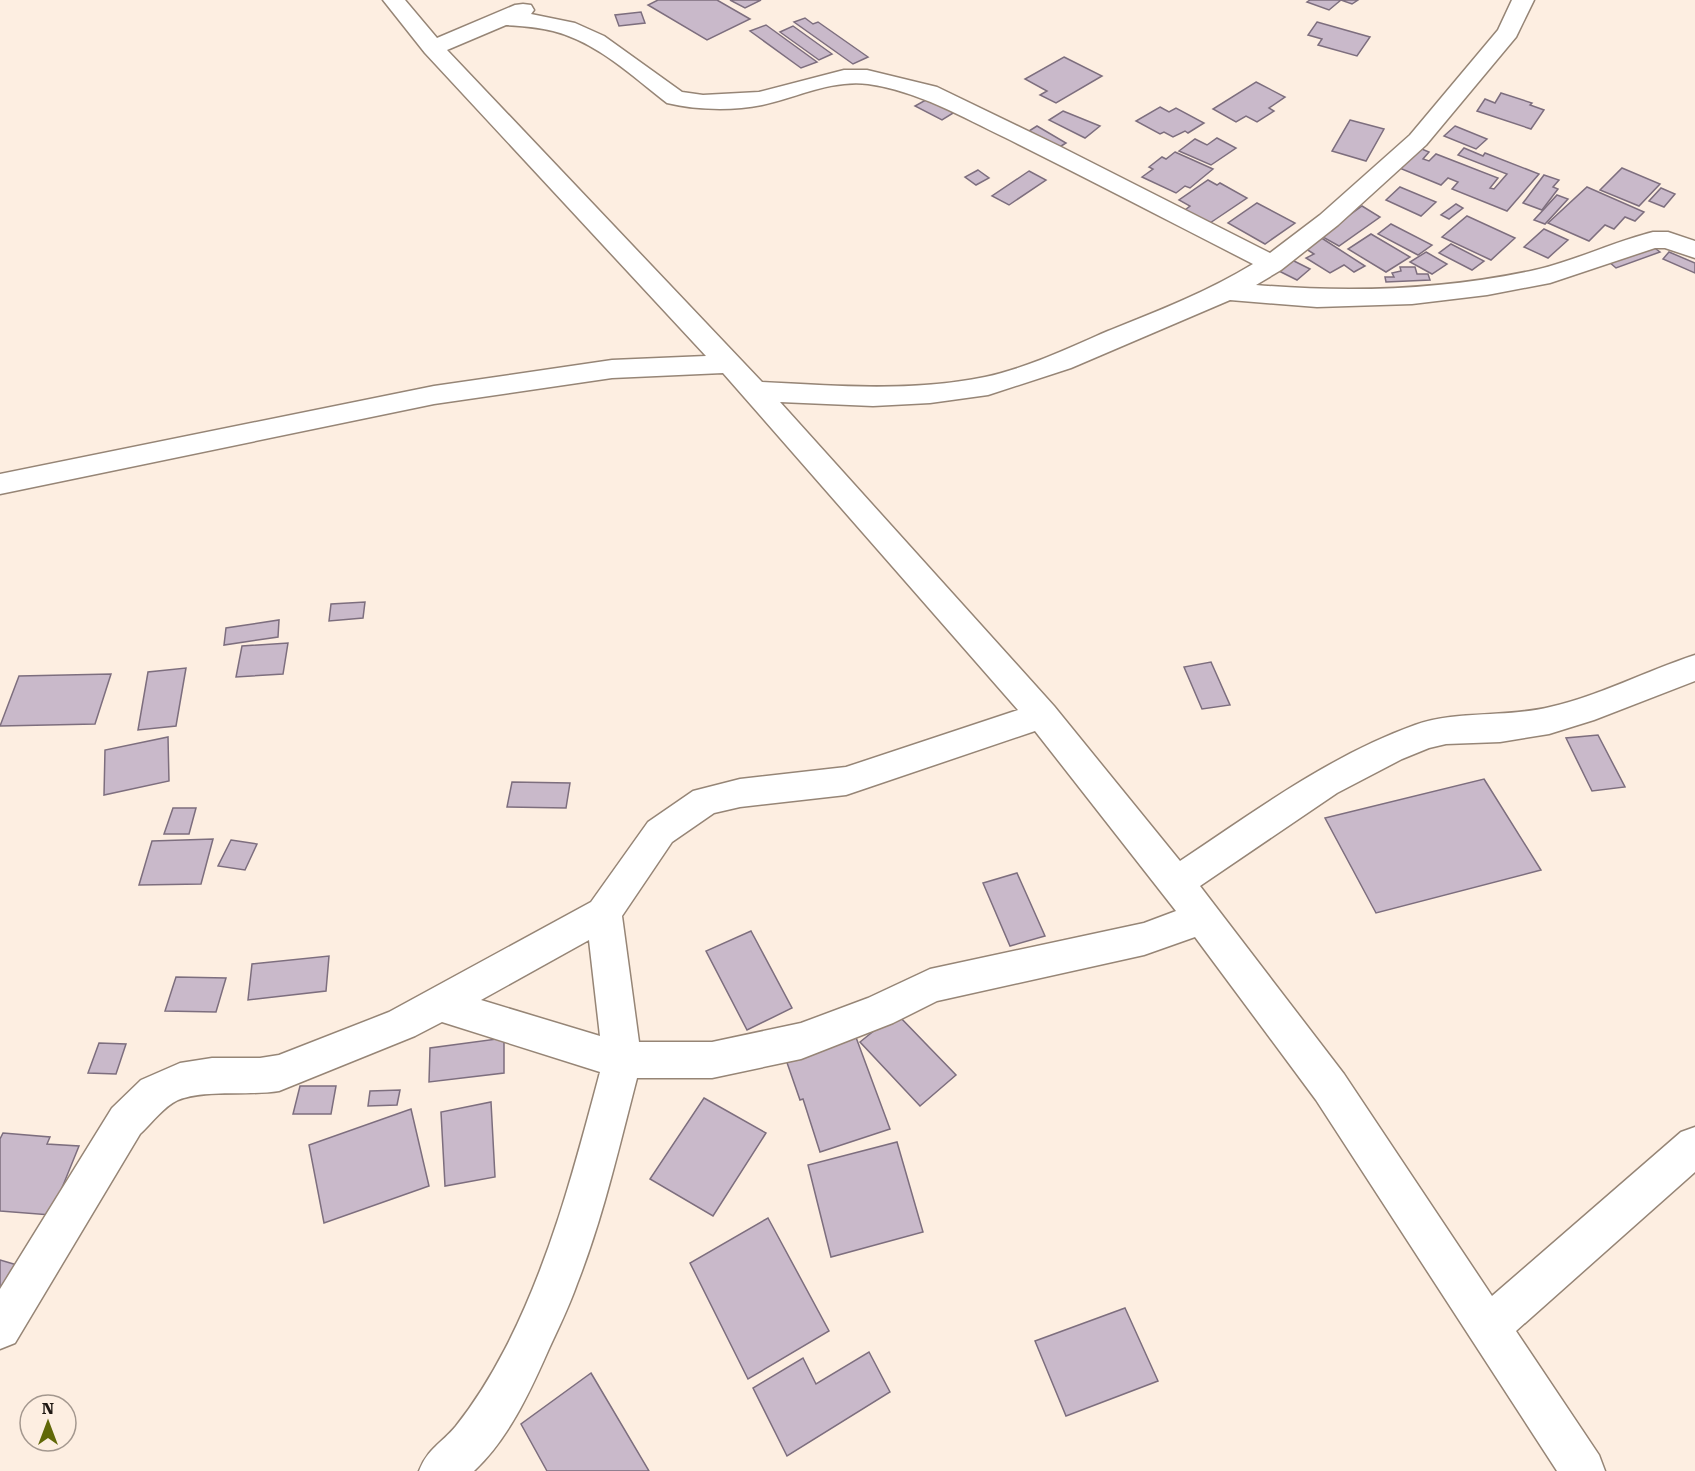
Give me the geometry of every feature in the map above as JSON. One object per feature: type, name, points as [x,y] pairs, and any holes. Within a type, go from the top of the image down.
[{"type":"street","points":[[394,0],[433,48],[755,391],[1042,715],[1176,883],[1330,1086],[1583,1471]]},
{"type":"street","points":[[433,48],[545,0]]},
{"type":"street","points":[[755,391],[873,397],[930,394],[988,386],[1061,363],[1227,291],[1272,264],[1329,220],[1418,140],[1508,32],[1523,0]]},
{"type":"street","points":[[503,18],[544,22],[567,28],[596,40],[675,98],[688,102],[759,99],[844,77],[867,77],[929,93],[1051,151],[1272,264]]},
{"type":"street","points":[[1227,291],[1317,299],[1412,296],[1487,287],[1541,277],[1653,240],[1668,240],[1695,250]]},
{"type":"street","points":[[0,484],[434,395],[612,369],[728,364]]},
{"type":"street","points":[[1176,883],[1325,783],[1390,749],[1426,735],[1446,731],[1500,729],[1550,721],[1695,668]]},
{"type":"street","points":[[0,1328],[126,1121],[164,1086],[212,1076],[260,1076],[294,1068],[402,1024],[438,1002],[523,960],[604,914],[660,832],[705,801],[740,793],[846,781],[1042,715]]},
{"type":"street","points":[[441,1471],[470,1444],[492,1414],[520,1364],[557,1284],[594,1169],[622,1060],[604,914]]},
{"type":"street","points":[[438,1002],[576,1048],[622,1060],[712,1060],[801,1041],[880,1011],[930,986],[1144,939],[1203,918]]},
{"type":"street","points":[[1489,1326],[1695,1146]]},
{"type":"building","points":[[658,0],[717,0],[750,19],[707,40],[648,5]]},
{"type":"building","points":[[730,0],[761,0],[745,8]]},
{"type":"building","points":[[1310,0],[1341,0],[1329,10],[1307,2]]},
{"type":"building","points":[[1341,0],[1358,0],[1352,4]]},
{"type":"building","points":[[641,12],[645,23],[619,26],[615,15]]},
{"type":"building","points":[[805,18],[813,24],[818,22],[868,57],[853,64],[794,22]]},
{"type":"building","points":[[1317,22],[1370,37],[1357,56],[1318,45],[1322,39],[1308,35]]},
{"type":"building","points":[[766,25],[817,62],[801,68],[750,31]]},
{"type":"building","points":[[793,26],[832,54],[819,60],[780,32]]},
{"type":"building","points":[[1064,57],[1102,76],[1056,103],[1040,95],[1047,91],[1025,79]]},
{"type":"building","points":[[1256,82],[1285,97],[1269,108],[1274,111],[1257,122],[1246,116],[1236,122],[1213,109]]},
{"type":"building","points":[[1501,93],[1532,103],[1530,105],[1544,110],[1531,129],[1477,111],[1485,99],[1495,103]]},
{"type":"building","points":[[931,97],[958,110],[942,120],[915,106]]},
{"type":"building","points":[[1160,107],[1169,112],[1176,108],[1204,123],[1188,133],[1185,131],[1173,137],[1164,132],[1160,134],[1136,121]]},
{"type":"building","points":[[1063,111],[1100,126],[1085,138],[1049,120]]},
{"type":"building","points":[[1350,120],[1384,129],[1366,161],[1332,151]]},
{"type":"building","points":[[1037,126],[1066,143],[1058,148],[1029,131]]},
{"type":"building","points":[[1455,126],[1487,139],[1476,149],[1444,136]]},
{"type":"building","points":[[1217,138],[1236,148],[1211,165],[1179,151],[1195,139],[1207,145]]},
{"type":"building","points":[[1417,147],[1429,152],[1423,159],[1429,161],[1436,154],[1498,178],[1490,188],[1494,189],[1507,174],[1458,155],[1464,148],[1483,156],[1485,153],[1539,174],[1507,211],[1452,189],[1458,182],[1448,178],[1441,185],[1397,167]]},
{"type":"building","points":[[1175,152],[1213,169],[1190,188],[1185,186],[1176,193],[1142,177],[1153,169],[1149,167],[1162,157],[1166,159]]},
{"type":"building","points":[[1622,168],[1660,184],[1639,206],[1600,190]]},
{"type":"building","points":[[978,170],[989,178],[976,185],[965,177]]},
{"type":"building","points":[[1029,171],[1046,180],[1009,205],[992,196]]},
{"type":"building","points":[[1544,175],[1559,180],[1553,187],[1558,189],[1542,210],[1523,203]]},
{"type":"building","points":[[1208,180],[1217,185],[1220,183],[1247,198],[1210,223],[1185,210],[1190,206],[1179,200]]},
{"type":"building","points":[[1400,187],[1436,202],[1421,216],[1386,200]]},
{"type":"building","points":[[1587,187],[1644,212],[1635,221],[1625,217],[1614,229],[1605,225],[1589,241],[1548,223]]},
{"type":"building","points":[[1661,188],[1675,194],[1664,207],[1649,201]]},
{"type":"building","points":[[1557,195],[1568,199],[1545,224],[1534,220]]},
{"type":"building","points":[[1257,203],[1295,223],[1265,244],[1228,223]]},
{"type":"building","points":[[1456,204],[1463,208],[1449,219],[1441,215]]},
{"type":"building","points":[[1362,206],[1380,217],[1339,246],[1321,236]]},
{"type":"building","points":[[1467,216],[1515,238],[1491,260],[1442,237]]},
{"type":"building","points":[[1391,224],[1432,245],[1418,255],[1378,234]]},
{"type":"building","points":[[1544,229],[1568,240],[1548,258],[1524,247]]},
{"type":"building","points":[[1371,234],[1410,257],[1386,272],[1348,249]]},
{"type":"building","points":[[1320,237],[1365,266],[1354,272],[1344,265],[1330,273],[1306,258],[1314,254],[1303,247]]},
{"type":"building","points":[[1451,244],[1484,261],[1472,270],[1439,253]]},
{"type":"building","points":[[1652,246],[1660,252],[1616,268],[1608,261]]},
{"type":"building","points":[[1426,252],[1447,264],[1432,274],[1410,262]]},
{"type":"building","points":[[1669,252],[1695,263],[1695,273],[1663,259]]},
{"type":"building","points":[[1292,260],[1310,269],[1297,280],[1279,271]]},
{"type":"building","points":[[1400,267],[1415,267],[1417,274],[1428,274],[1430,280],[1386,282],[1385,277],[1394,277],[1392,273],[1401,271]]},
{"type":"building","points":[[365,602],[363,618],[329,621],[331,604]]},
{"type":"building","points":[[279,620],[278,637],[224,645],[226,628]]},
{"type":"building","points":[[288,643],[283,674],[236,677],[242,646]]},
{"type":"building","points":[[1211,662],[1230,705],[1202,709],[1184,667]]},
{"type":"building","points":[[186,668],[176,726],[138,730],[148,672]]},
{"type":"building","points":[[111,674],[95,724],[0,726],[19,676]]},
{"type":"building","points":[[1598,735],[1625,787],[1592,791],[1566,738]]},
{"type":"building","points":[[168,737],[169,781],[104,795],[105,750]]},
{"type":"building","points":[[1484,779],[1541,870],[1376,913],[1325,818]]},
{"type":"building","points":[[512,782],[570,783],[566,808],[507,807]]},
{"type":"building","points":[[173,808],[196,808],[189,834],[164,834]]},
{"type":"building","points":[[213,839],[201,884],[139,885],[152,841]]},
{"type":"building","points":[[231,840],[257,844],[245,870],[218,866]]},
{"type":"building","points":[[1017,873],[1045,936],[1010,946],[983,883]]},
{"type":"building","points":[[751,931],[792,1008],[747,1030],[706,951]]},
{"type":"building","points":[[329,956],[326,991],[248,1000],[252,964]]},
{"type":"building","points":[[176,977],[226,978],[216,1012],[165,1011]]},
{"type":"building","points":[[896,1013],[956,1075],[920,1106],[860,1042]]},
{"type":"building","points":[[854,1032],[890,1129],[820,1152],[803,1099],[800,1100],[784,1054]]},
{"type":"building","points":[[504,1038],[504,1073],[429,1082],[430,1048]]},
{"type":"building","points":[[99,1043],[126,1044],[116,1074],[88,1073]]},
{"type":"building","points":[[300,1086],[336,1086],[331,1114],[293,1114]]},
{"type":"building","points":[[400,1090],[397,1105],[368,1106],[370,1091]]},
{"type":"building","points":[[704,1098],[766,1133],[713,1216],[650,1179]]},
{"type":"building","points":[[491,1102],[495,1177],[445,1186],[441,1112]]},
{"type":"building","points":[[411,1109],[429,1186],[324,1223],[309,1145]]},
{"type":"building","points":[[3,1133],[50,1137],[47,1144],[79,1146],[51,1215],[0,1211],[0,1139]]},
{"type":"building","points":[[897,1142],[923,1232],[831,1257],[808,1165]]},
{"type":"building","points":[[768,1218],[829,1331],[748,1379],[690,1263]]},
{"type":"building","points":[[0,1260],[17,1265],[0,1293]]},
{"type":"building","points":[[1125,1308],[1158,1381],[1066,1416],[1035,1341]]},
{"type":"building","points":[[869,1352],[890,1392],[787,1456],[753,1388],[803,1358],[816,1384]]},
{"type":"building","points":[[591,1373],[649,1471],[547,1471],[521,1424]]}]
